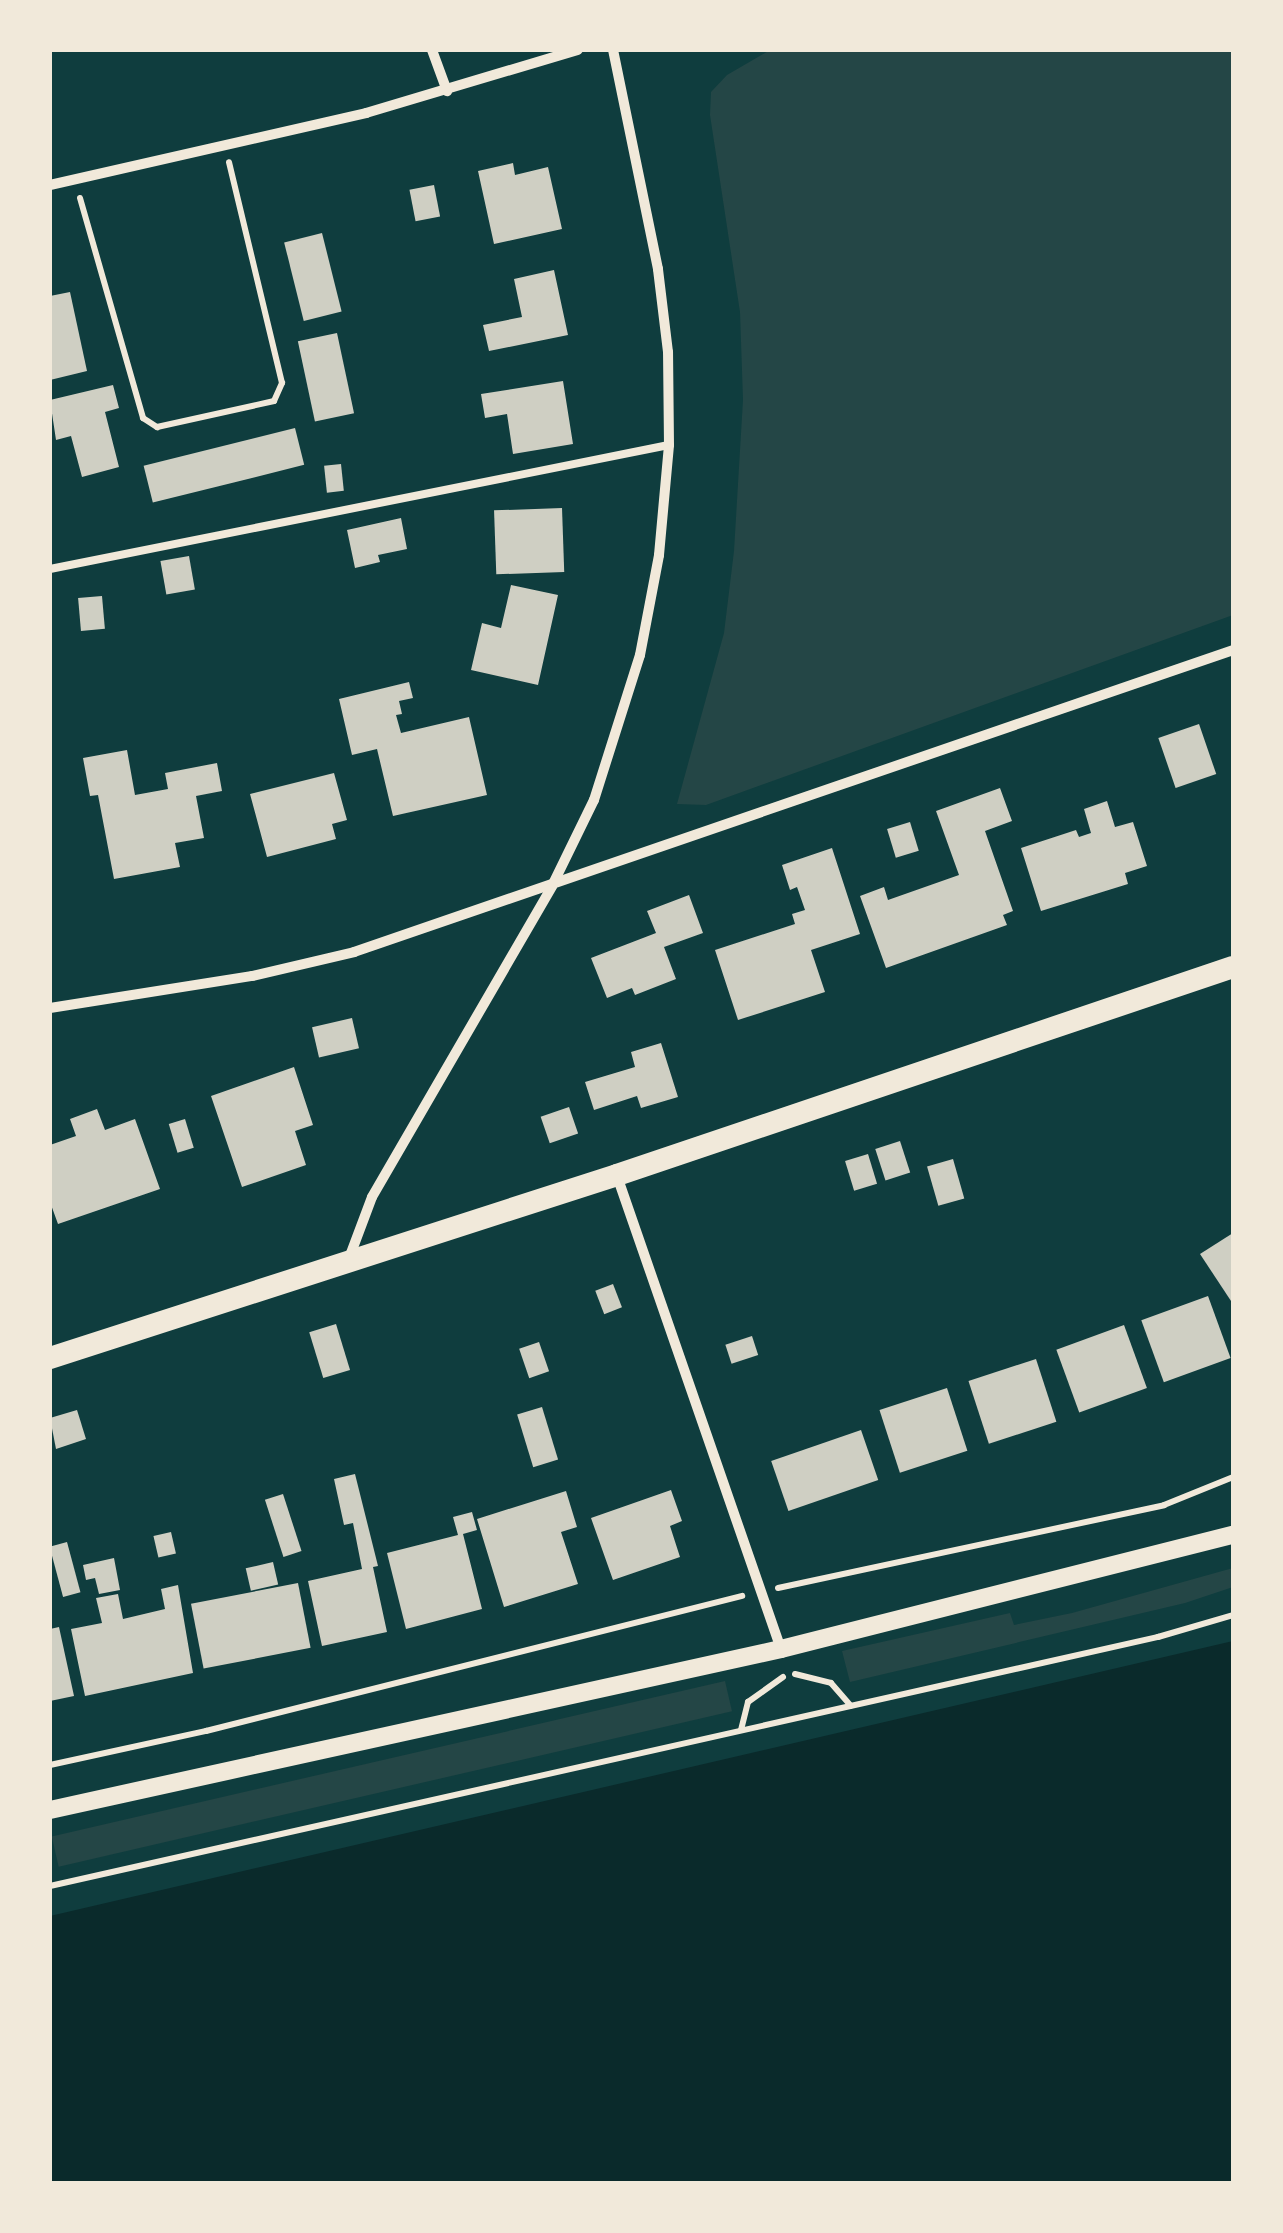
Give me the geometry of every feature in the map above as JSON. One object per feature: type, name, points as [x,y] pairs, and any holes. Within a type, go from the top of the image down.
[{"type":"main road","points":[[50,1358],[617,1176],[1233,967]]},
{"type":"street","points":[[432,50],[447,91]]},
{"type":"street","points":[[50,185],[447,91],[578,50]]},
{"type":"street","points":[[348,1262],[372,1197],[552,886],[594,800],[640,655],[660,556],[669,445],[668,352],[658,269],[613,50]]},
{"type":"street","points":[[50,1008],[252,976],[354,952],[1233,650]]},
{"type":"street","points":[[617,1176],[782,1649]]},
{"type":"street","points":[[50,1810],[782,1649],[1233,1535]]},
{"type":"lane","points":[[50,569],[669,445]]},
{"type":"path","points":[[74,179],[142,418],[157,427],[274,401],[282,383],[225,146]]},
{"type":"path","points":[[50,1764],[206,1730],[762,1592],[1164,1505],[1233,1478]]},
{"type":"path","points":[[50,1886],[1158,1637],[1233,1615]]},
{"type":"path","points":[[741,1731],[748,1702],[768,1684],[790,1674],[808,1674],[831,1683],[851,1706]]},
{"type":"shaded area","points":[[770,50],[1233,50],[1233,615],[706,805],[677,804],[724,633],[734,551],[743,400],[740,312],[710,115],[711,92],[727,75]]},
{"type":"shaded area","points":[[1233,1568],[1233,1587],[1185,1603],[850,1682],[842,1651],[1010,1613],[1014,1625],[1072,1613]]},
{"type":"shaded area","points":[[1233,1641],[1233,2183],[50,2183],[50,1916]]},
{"type":"shaded area","points":[[725,1681],[732,1711],[59,1867],[52,1836]]},
{"type":"building","points":[[513,163],[515,175],[548,167],[562,229],[494,244],[478,171]]},
{"type":"building","points":[[434,185],[440,216],[416,221],[409,190]]},
{"type":"building","points":[[322,233],[342,312],[304,321],[284,242]]},
{"type":"building","points":[[554,270],[568,335],[489,351],[483,325],[522,317],[514,279]]},
{"type":"building","points":[[70,292],[87,371],[50,380],[50,296]]},
{"type":"building","points":[[337,333],[354,413],[315,422],[298,341]]},
{"type":"building","points":[[563,381],[573,444],[513,454],[507,414],[485,418],[481,394]]},
{"type":"building","points":[[113,385],[119,408],[105,412],[119,467],[82,477],[71,436],[56,440],[50,400]]},
{"type":"building","points":[[295,428],[304,465],[153,503],[144,466]]},
{"type":"building","points":[[341,464],[344,491],[327,493],[324,466]]},
{"type":"building","points":[[562,508],[564,572],[496,574],[494,510]]},
{"type":"building","points":[[401,518],[407,549],[378,555],[380,562],[355,568],[347,530]]},
{"type":"building","points":[[189,556],[195,589],[166,595],[160,561]]},
{"type":"building","points":[[511,585],[558,595],[538,685],[471,670],[482,623],[501,628]]},
{"type":"building","points":[[102,596],[105,629],[81,631],[78,598]]},
{"type":"building","points":[[409,682],[413,698],[399,701],[402,714],[396,715],[401,733],[469,717],[487,795],[393,816],[377,749],[352,755],[339,699]]},
{"type":"building","points":[[1199,724],[1216,774],[1176,788],[1158,738]]},
{"type":"building","points":[[127,750],[135,795],[168,789],[165,773],[217,763],[222,791],[196,796],[204,838],[175,843],[180,867],[114,879],[98,795],[90,796],[83,758]]},
{"type":"building","points":[[334,773],[347,820],[332,824],[336,839],[267,857],[250,794]]},
{"type":"building","points":[[1000,788],[1012,821],[985,831],[1013,911],[1003,915],[1007,925],[886,968],[860,896],[884,887],[888,900],[959,875],[936,811]]},
{"type":"building","points":[[1107,801],[1115,827],[1133,822],[1147,866],[1125,873],[1128,884],[1041,911],[1021,848],[1076,830],[1079,837],[1091,833],[1084,809]]},
{"type":"building","points":[[910,822],[919,851],[896,858],[887,829]]},
{"type":"building","points":[[832,848],[860,934],[811,950],[825,992],[738,1020],[715,950],[795,924],[792,914],[805,910],[797,887],[790,890],[782,865]]},
{"type":"building","points":[[689,895],[703,933],[664,947],[676,979],[635,995],[632,988],[607,998],[591,958],[656,933],[647,911]]},
{"type":"building","points":[[352,1018],[359,1048],[319,1057],[312,1027]]},
{"type":"building","points":[[661,1043],[678,1097],[641,1108],[637,1096],[594,1110],[585,1082],[635,1067],[631,1052]]},
{"type":"building","points":[[294,1067],[313,1125],[295,1131],[306,1165],[242,1187],[211,1096]]},
{"type":"building","points":[[569,1107],[578,1133],[550,1143],[541,1117]]},
{"type":"building","points":[[97,1109],[105,1130],[135,1119],[160,1189],[58,1224],[50,1202],[50,1145],[76,1136],[70,1119]]},
{"type":"building","points":[[185,1119],[194,1148],[178,1153],[169,1124]]},
{"type":"building","points":[[900,1141],[910,1172],[885,1180],[875,1149]]},
{"type":"building","points":[[868,1154],[877,1184],[854,1191],[845,1161]]},
{"type":"building","points":[[953,1159],[964,1198],[938,1206],[927,1166]]},
{"type":"building","points":[[1233,1233],[1233,1304],[1200,1254]]},
{"type":"building","points":[[613,1284],[622,1307],[604,1314],[595,1291]]},
{"type":"building","points":[[1208,1296],[1231,1358],[1164,1382],[1141,1320]]},
{"type":"building","points":[[336,1324],[350,1370],[323,1378],[309,1332]]},
{"type":"building","points":[[1124,1325],[1147,1388],[1079,1413],[1056,1350]]},
{"type":"building","points":[[752,1336],[758,1355],[732,1364],[725,1345]]},
{"type":"building","points":[[539,1342],[549,1371],[529,1378],[519,1349]]},
{"type":"building","points":[[1036,1359],[1056,1422],[989,1444],[968,1381]]},
{"type":"building","points":[[947,1388],[967,1451],[900,1473],[879,1410]]},
{"type":"building","points":[[542,1407],[558,1460],[533,1467],[517,1415]]},
{"type":"building","points":[[77,1410],[86,1439],[56,1449],[50,1418]]},
{"type":"building","points":[[861,1430],[878,1480],[788,1511],[771,1461]]},
{"type":"building","points":[[355,1474],[378,1566],[373,1567],[387,1632],[322,1646],[308,1581],[362,1569],[353,1523],[344,1525],[334,1479]]},
{"type":"building","points":[[671,1490],[682,1521],[670,1526],[680,1557],[613,1580],[591,1518]]},
{"type":"building","points":[[566,1491],[577,1527],[561,1532],[578,1584],[504,1607],[477,1519]]},
{"type":"building","points":[[283,1494],[302,1551],[283,1557],[265,1500]]},
{"type":"building","points":[[472,1512],[477,1530],[463,1534],[482,1609],[406,1629],[387,1553],[458,1535],[453,1517]]},
{"type":"building","points":[[171,1532],[176,1553],[158,1557],[153,1536]]},
{"type":"building","points":[[67,1542],[80,1592],[63,1597],[50,1547]]},
{"type":"building","points":[[114,1558],[120,1590],[99,1594],[95,1578],[86,1580],[83,1565]]},
{"type":"building","points":[[273,1562],[278,1584],[251,1591],[246,1568]]},
{"type":"building","points":[[298,1583],[311,1648],[204,1669],[191,1604]]},
{"type":"building","points":[[178,1585],[193,1673],[85,1696],[71,1629],[102,1623],[96,1598],[118,1594],[123,1619],[165,1609],[161,1589]]},
{"type":"building","points":[[59,1627],[74,1696],[50,1701],[50,1629]]}]
